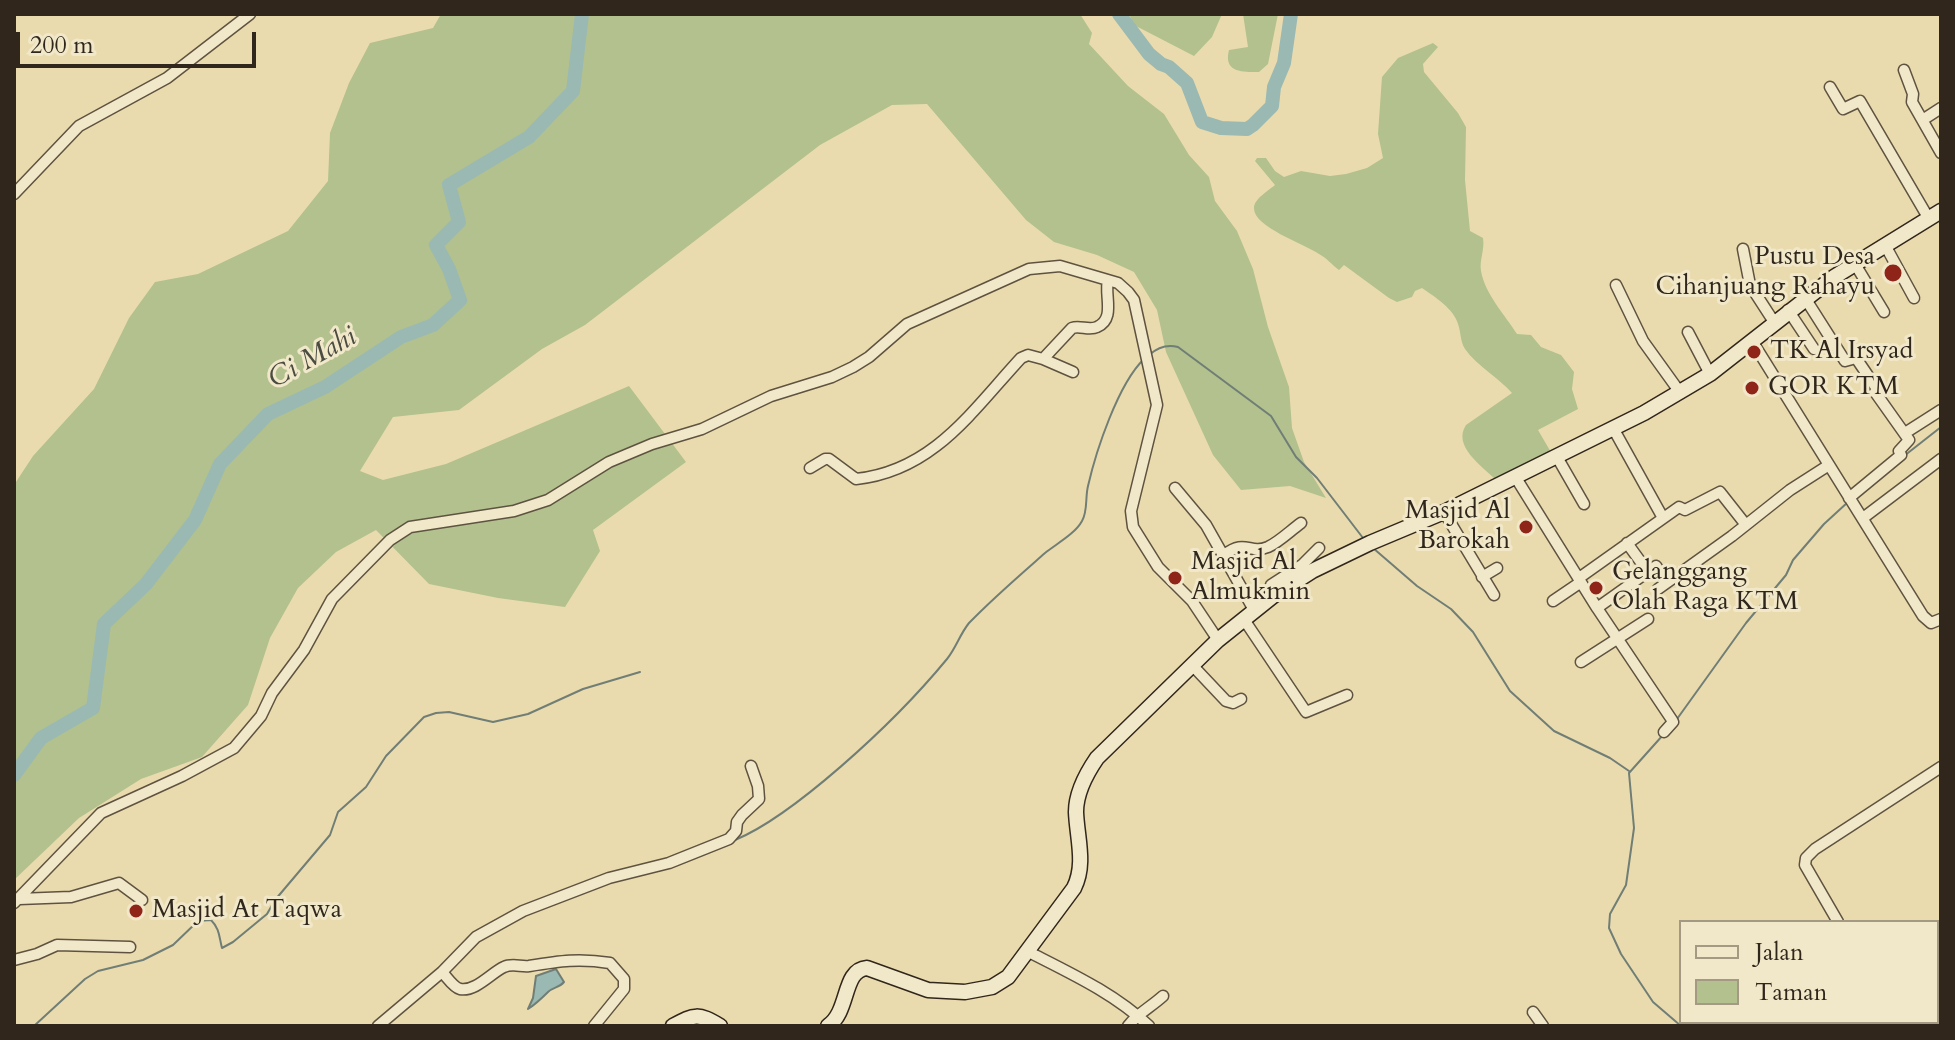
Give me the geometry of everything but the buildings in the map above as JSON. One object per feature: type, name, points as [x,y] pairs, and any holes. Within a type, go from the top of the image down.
[{"type":"main road","points":[[828,1026],[836,1021],[845,1003],[852,976],[860,969],[867,968],[928,990],[965,992],[1002,982],[1074,888],[1081,873],[1076,810],[1085,777],[1114,740],[1248,614],[1312,571],[1516,478],[1710,374],[1788,310],[1935,215]]},
{"type":"main road","points":[[673,1026],[692,1016],[704,1016],[720,1026]]},
{"type":"street","points":[[14,194],[79,126],[167,78],[250,14]]},
{"type":"street","points":[[1904,70],[1913,94],[1912,102],[1941,153]]},
{"type":"street","points":[[1830,87],[1843,109],[1860,101],[1935,215]]},
{"type":"street","points":[[1924,119],[1941,108]]},
{"type":"street","points":[[1885,245],[1914,298]]},
{"type":"street","points":[[1743,249],[1750,285],[1774,322]]},
{"type":"street","points":[[1855,264],[1884,312]]},
{"type":"street","points":[[16,901],[101,813],[234,748],[261,716],[272,693],[304,650],[332,599],[390,540],[410,527],[514,511],[548,500],[609,462],[652,444],[702,429],[771,396],[832,377],[853,367],[907,324],[1029,269],[1060,266],[1108,280],[1123,287],[1134,300],[1156,395],[1155,418],[1131,511],[1133,527],[1158,567],[1192,601],[1218,640]]},
{"type":"street","points":[[1043,359],[1072,328],[1078,325],[1093,329],[1101,325],[1110,309],[1105,289],[1108,280]]},
{"type":"street","points":[[1616,285],[1643,341],[1679,391]]},
{"type":"street","points":[[1805,298],[1845,361],[1856,358],[1890,416],[1909,440],[1899,451],[1901,455],[1849,498]]},
{"type":"street","points":[[1788,310],[1814,349]]},
{"type":"street","points":[[1688,332],[1710,374]]},
{"type":"street","points":[[1752,341],[1923,616],[1931,623],[1941,619]]},
{"type":"street","points":[[810,468],[829,459],[856,479],[913,462],[942,444],[1021,358],[1028,355],[1073,372]]},
{"type":"street","points":[[1905,433],[1941,410]]},
{"type":"street","points":[[1613,428],[1663,518]]},
{"type":"street","points":[[1557,457],[1584,504]]},
{"type":"street","points":[[1863,518],[1941,459]]},
{"type":"street","points":[[1597,608],[1656,566],[1662,585],[1790,490],[1829,465]]},
{"type":"street","points":[[1516,478],[1672,720],[1664,732]]},
{"type":"street","points":[[1175,488],[1206,525],[1224,555],[1248,614],[1306,712],[1347,695]]},
{"type":"street","points":[[1553,601],[1679,507],[1685,510],[1722,491],[1746,525]]},
{"type":"street","points":[[1444,512],[1494,595]]},
{"type":"street","points":[[1224,555],[1240,545],[1270,546],[1301,523]]},
{"type":"street","points":[[1627,543],[1648,572]]},
{"type":"street","points":[[1273,596],[1271,585],[1302,565],[1319,548]]},
{"type":"street","points":[[1482,577],[1497,568]]},
{"type":"street","points":[[1581,662],[1648,619]]},
{"type":"street","points":[[1192,665],[1226,701],[1233,703],[1241,699]]},
{"type":"street","points":[[378,1026],[442,972],[476,937],[523,911],[609,878],[669,863],[729,839],[742,815],[759,799],[751,766]]},
{"type":"street","points":[[1837,920],[1805,865],[1806,858],[1815,849],[1941,767]]},
{"type":"street","points":[[16,901],[71,897],[119,883],[142,900]]},
{"type":"street","points":[[14,960],[57,945],[130,947]]},
{"type":"street","points":[[1027,951],[1084,980],[1149,1026]]},
{"type":"street","points":[[442,972],[463,989],[511,965],[530,966],[558,960],[610,963],[624,979],[624,989],[594,1026]]},
{"type":"street","points":[[1128,1026],[1137,1015],[1163,996]]},
{"type":"street","points":[[1533,1012],[1543,1026]]},
{"type":"green space","points":[[441,14],[1080,14],[1092,33],[1089,44],[1128,86],[1164,114],[1189,155],[1209,177],[1215,201],[1237,231],[1253,269],[1268,327],[1289,387],[1292,428],[1304,462],[1326,498],[1290,486],[1241,490],[1213,455],[1166,352],[1157,310],[1134,272],[1097,255],[1054,242],[1026,220],[927,104],[892,105],[820,145],[585,325],[542,349],[459,410],[393,417],[360,471],[383,480],[446,464],[629,386],[686,462],[593,530],[600,551],[565,607],[429,584],[376,530],[336,552],[298,588],[270,638],[248,705],[202,757],[141,779],[79,818],[14,880],[14,485],[33,456],[94,389],[129,318],[155,282],[198,274],[288,231],[328,181],[330,133],[349,83],[370,43],[433,28]]},
{"type":"green space","points":[[1129,14],[1222,14],[1212,37],[1194,56],[1134,25]]},
{"type":"green space","points":[[1243,14],[1278,14],[1268,64],[1259,72],[1236,70],[1229,63],[1229,50],[1248,47]]},
{"type":"green space","points":[[1433,43],[1438,47],[1423,64],[1424,72],[1466,127],[1465,180],[1470,231],[1483,238],[1483,280],[1517,334],[1531,335],[1541,347],[1561,355],[1574,372],[1572,389],[1578,409],[1538,430],[1552,454],[1496,480],[1470,455],[1463,433],[1466,425],[1512,393],[1465,349],[1456,319],[1448,308],[1422,288],[1415,291],[1412,297],[1397,302],[1389,298],[1344,265],[1339,270],[1322,256],[1270,228],[1256,215],[1254,208],[1259,198],[1275,185],[1255,161],[1257,158],[1266,158],[1275,171],[1284,177],[1301,171],[1330,176],[1346,174],[1367,168],[1383,158],[1378,134],[1382,77],[1398,58]]},
{"type":"water","points":[[556,969],[564,982],[528,1009],[536,976]]},
{"type":"waterway","name":"Ci Mahi","points":[[14,775],[41,738],[93,708],[104,624],[146,584],[195,520],[220,464],[268,414],[325,387],[401,337],[433,325],[460,300],[436,245],[459,222],[449,185],[529,137],[573,91],[582,14]]},
{"type":"waterway","name":"Ci Mahi","points":[[1119,14],[1149,54],[1187,83],[1202,122],[1221,128],[1247,129],[1272,106],[1274,87],[1284,63],[1291,14]]},
{"type":"waterway","points":[[1149,355],[1163,347],[1178,347],[1271,416],[1296,457],[1317,478],[1363,538]]},
{"type":"waterway","points":[[735,840],[784,812],[870,740],[947,659],[969,623],[1016,578],[1079,526],[1109,419],[1125,384],[1144,359]]},
{"type":"waterway","points":[[1904,456],[1941,427]]},
{"type":"waterway","points":[[1677,719],[1746,623],[1786,575],[1793,560],[1848,502]]},
{"type":"waterway","points":[[1373,548],[1417,586],[1451,609],[1473,632],[1510,691],[1554,731],[1610,758],[1629,771]]},
{"type":"waterway","points":[[34,1026],[85,979],[98,971],[143,960],[173,945],[198,921],[211,920],[218,930],[222,948],[233,942],[267,914],[275,900],[330,835],[338,812],[366,787],[386,756],[424,717],[449,712],[493,722],[528,714],[583,689],[640,672]]},
{"type":"waterway","points":[[1663,735],[1629,773],[1634,828],[1626,885],[1610,914],[1609,928],[1621,954],[1653,1002],[1681,1026]]},
{"type":"place","name":"Pustu Desa Cihanjuang Rahayu","points":[[1893,273]]},
{"type":"place","name":"TK Al Irsyad","points":[[1754,352]]},
{"type":"place","name":"GOR KTM","points":[[1752,388]]},
{"type":"place","name":"Masjid Al Barokah","points":[[1526,527]]},
{"type":"place","name":"Masjid Al Almukmin","points":[[1175,578]]},
{"type":"place","name":"Gelanggang Olah Raga KTM","points":[[1596,588]]},
{"type":"place","name":"Masjid At Taqwa","points":[[136,911]]}]
